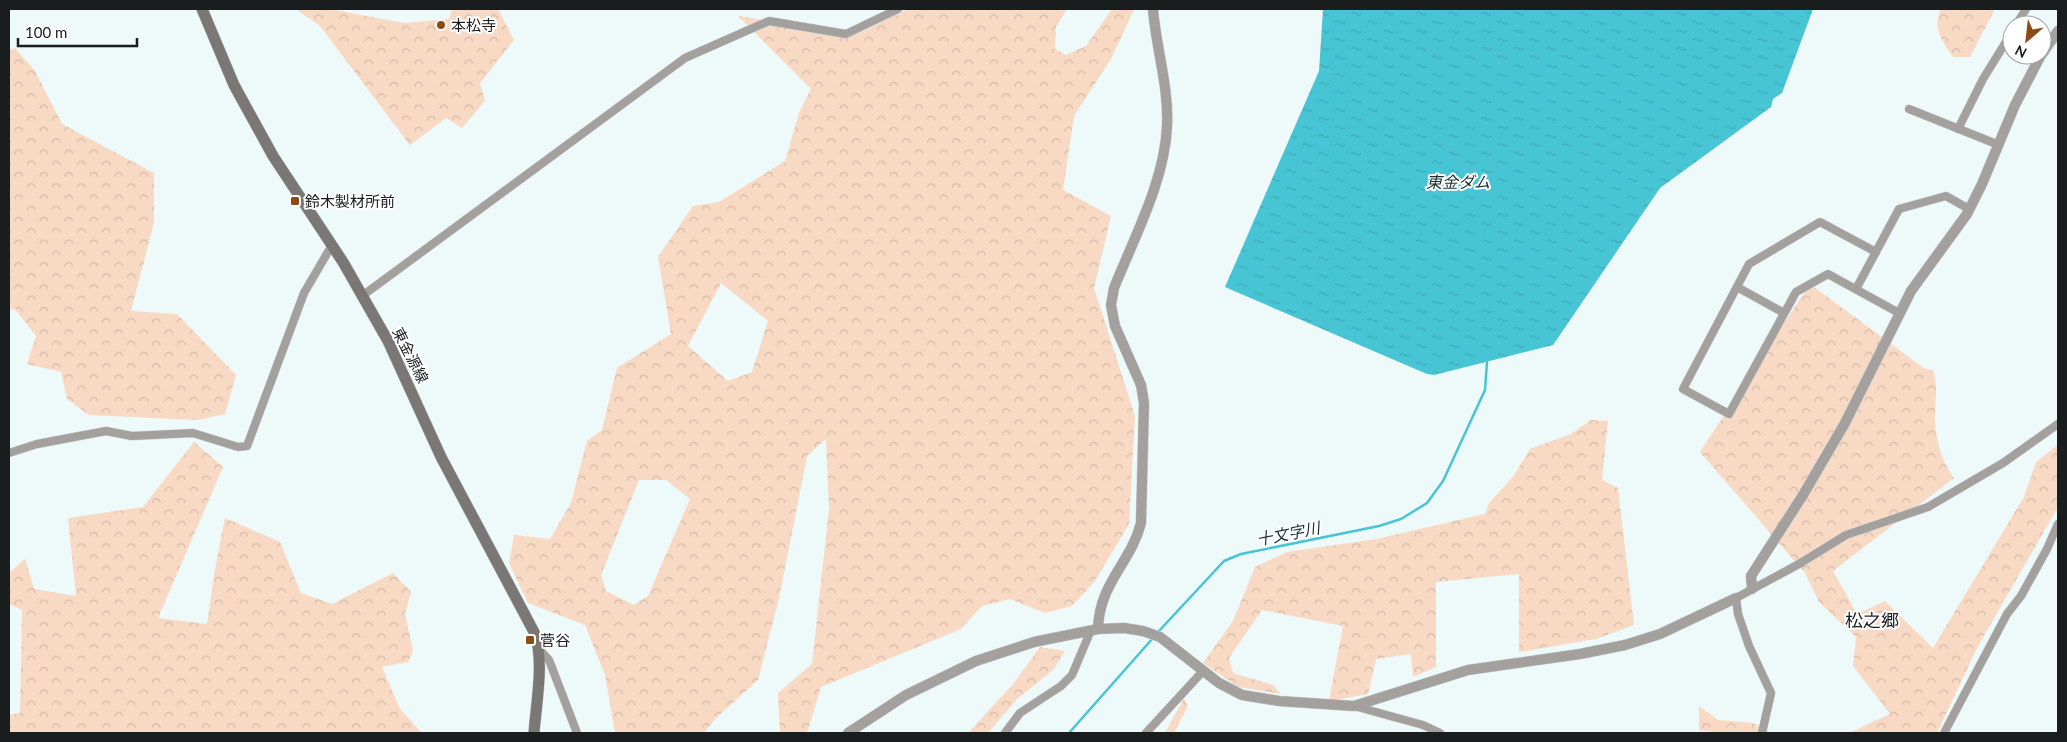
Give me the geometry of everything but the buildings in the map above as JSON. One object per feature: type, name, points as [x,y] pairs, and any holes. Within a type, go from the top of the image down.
[{"type":"main road","name":"東金源線","points":[[202,9],[217,49],[264,141],[332,245],[388,341],[441,457],[534,632],[538,648],[534,733]]},
{"type":"street","points":[[362,296],[685,58],[769,21],[846,34],[898,9]]},
{"type":"street","points":[[1005,733],[1020,713],[1061,686],[1072,675],[1094,630],[1106,588],[1138,536],[1141,523],[1143,394],[1141,385],[1115,326],[1111,305],[1114,288],[1153,191],[1165,148],[1166,105],[1154,9]]},
{"type":"street","points":[[1958,129],[1983,79],[2002,48]]},
{"type":"street","points":[[1752,589],[1751,576],[1803,496],[1845,423],[1911,291],[1969,209],[1999,145],[2014,105],[2036,65]]},
{"type":"street","points":[[1909,108],[1999,145]]},
{"type":"street","points":[[1856,289],[1899,209],[1946,196],[1969,209]]},
{"type":"street","points":[[1876,252],[1820,222],[1749,264],[1683,389],[1729,414],[1796,292],[1828,274],[1899,313]]},
{"type":"street","points":[[9,453],[37,444],[106,431],[132,436],[193,433],[238,447],[247,446],[304,293],[332,245]]},
{"type":"street","points":[[1737,287],[1784,313]]},
{"type":"street","points":[[1354,706],[1468,670],[1580,654],[1625,645],[1660,634],[1736,598],[1846,535],[1936,502],[2003,463],[2058,424]]},
{"type":"street","points":[[1944,733],[2007,614],[2021,596],[2058,524]]},
{"type":"street","points":[[1736,598],[1738,614],[1749,646],[1771,694],[1762,733]]},
{"type":"street","points":[[848,733],[906,695],[976,660],[1034,642],[1094,630],[1124,628],[1160,637],[1219,683],[1242,695],[1278,701],[1354,706],[1423,725],[1440,733]]},
{"type":"street","points":[[538,648],[549,660],[578,733]]},
{"type":"street","points":[[1146,733],[1203,671]]},
{"type":"green space","points":[[296,9],[329,9],[404,23],[449,19],[452,9],[498,9],[514,40],[480,83],[485,101],[462,128],[446,118],[410,145],[320,26]]},
{"type":"green space","points":[[908,9],[1067,9],[1056,27],[1055,49],[1066,55],[1086,46],[1112,9],[1134,10],[1111,59],[1074,116],[1063,190],[1111,216],[1094,288],[1135,416],[1129,524],[1095,581],[1072,606],[1045,613],[1010,599],[982,606],[961,629],[821,687],[808,730],[805,733],[780,733],[778,693],[812,664],[829,509],[826,439],[807,456],[779,598],[758,680],[715,719],[704,733],[615,733],[605,675],[585,625],[528,603],[509,563],[514,535],[550,539],[571,503],[587,441],[602,430],[617,368],[671,334],[658,257],[693,206],[719,202],[785,161],[799,113],[811,89],[738,16],[857,34]],"holes":[[[721,283],[768,321],[752,372],[728,381],[688,346]],[[639,480],[666,480],[690,499],[648,596],[634,605],[606,591],[601,575]]]},
{"type":"green space","points":[[1941,9],[1995,9],[1970,57],[1953,57],[1945,46],[1938,28],[1938,16]]},
{"type":"green space","points":[[15,48],[35,71],[62,124],[154,173],[154,223],[131,311],[177,314],[236,375],[225,414],[197,420],[89,415],[67,399],[61,372],[27,364],[36,336],[15,309],[9,310],[9,50]]},
{"type":"green space","points":[[1810,284],[1925,369],[1933,370],[1936,385],[1935,423],[1937,437],[1944,462],[1954,478],[1833,571],[1857,614],[1885,601],[1933,648],[2024,497],[2036,462],[2058,445],[2058,507],[1977,648],[1937,733],[1849,733],[1890,714],[1853,666],[1856,637],[1819,602],[1805,573],[1700,452]]},
{"type":"green space","points":[[1591,420],[1608,421],[1602,480],[1618,488],[1634,625],[1596,639],[1519,652],[1519,574],[1436,582],[1436,667],[1413,677],[1411,654],[1376,659],[1368,694],[1329,701],[1343,626],[1262,610],[1229,658],[1233,673],[1273,685],[1281,694],[1238,687],[1203,663],[1233,621],[1255,567],[1287,552],[1376,539],[1485,514],[1489,503],[1513,477],[1530,449],[1571,434]]},
{"type":"green space","points":[[194,442],[223,467],[158,618],[207,624],[225,518],[280,542],[301,593],[332,604],[393,573],[411,592],[405,614],[413,651],[408,662],[382,667],[400,709],[422,733],[9,733],[9,715],[20,713],[22,610],[9,604],[9,573],[25,559],[34,589],[76,596],[68,518],[143,507]]},
{"type":"green space","points":[[1040,647],[1065,651],[1053,670],[1017,699],[988,733],[968,733],[1013,684]]},
{"type":"green space","points":[[1184,698],[1188,706],[1174,733],[1165,733]]},
{"type":"green space","points":[[1699,706],[1718,720],[1753,723],[1770,733],[1720,733],[1699,730]]},
{"type":"water","name":"東金ダム","points":[[1323,9],[1813,9],[1782,93],[1773,99],[1771,107],[1660,188],[1553,345],[1434,375],[1427,374],[1225,287],[1319,71]]},
{"type":"waterway","name":"十文字川","points":[[1158,632],[1224,561],[1241,554],[1379,526],[1401,519],[1427,503],[1443,481],[1485,390],[1487,362]]},
{"type":"waterway","name":"十文字川","points":[[1069,733],[1153,638]]},
{"type":"place","name":"本松寺","points":[[441,25]]},
{"type":"place","name":"鈴木製材所前","points":[[295,201]]},
{"type":"place","name":"菅谷","points":[[530,640]]},
{"type":"district","name":"松之郷","points":[[1872,620]]}]
